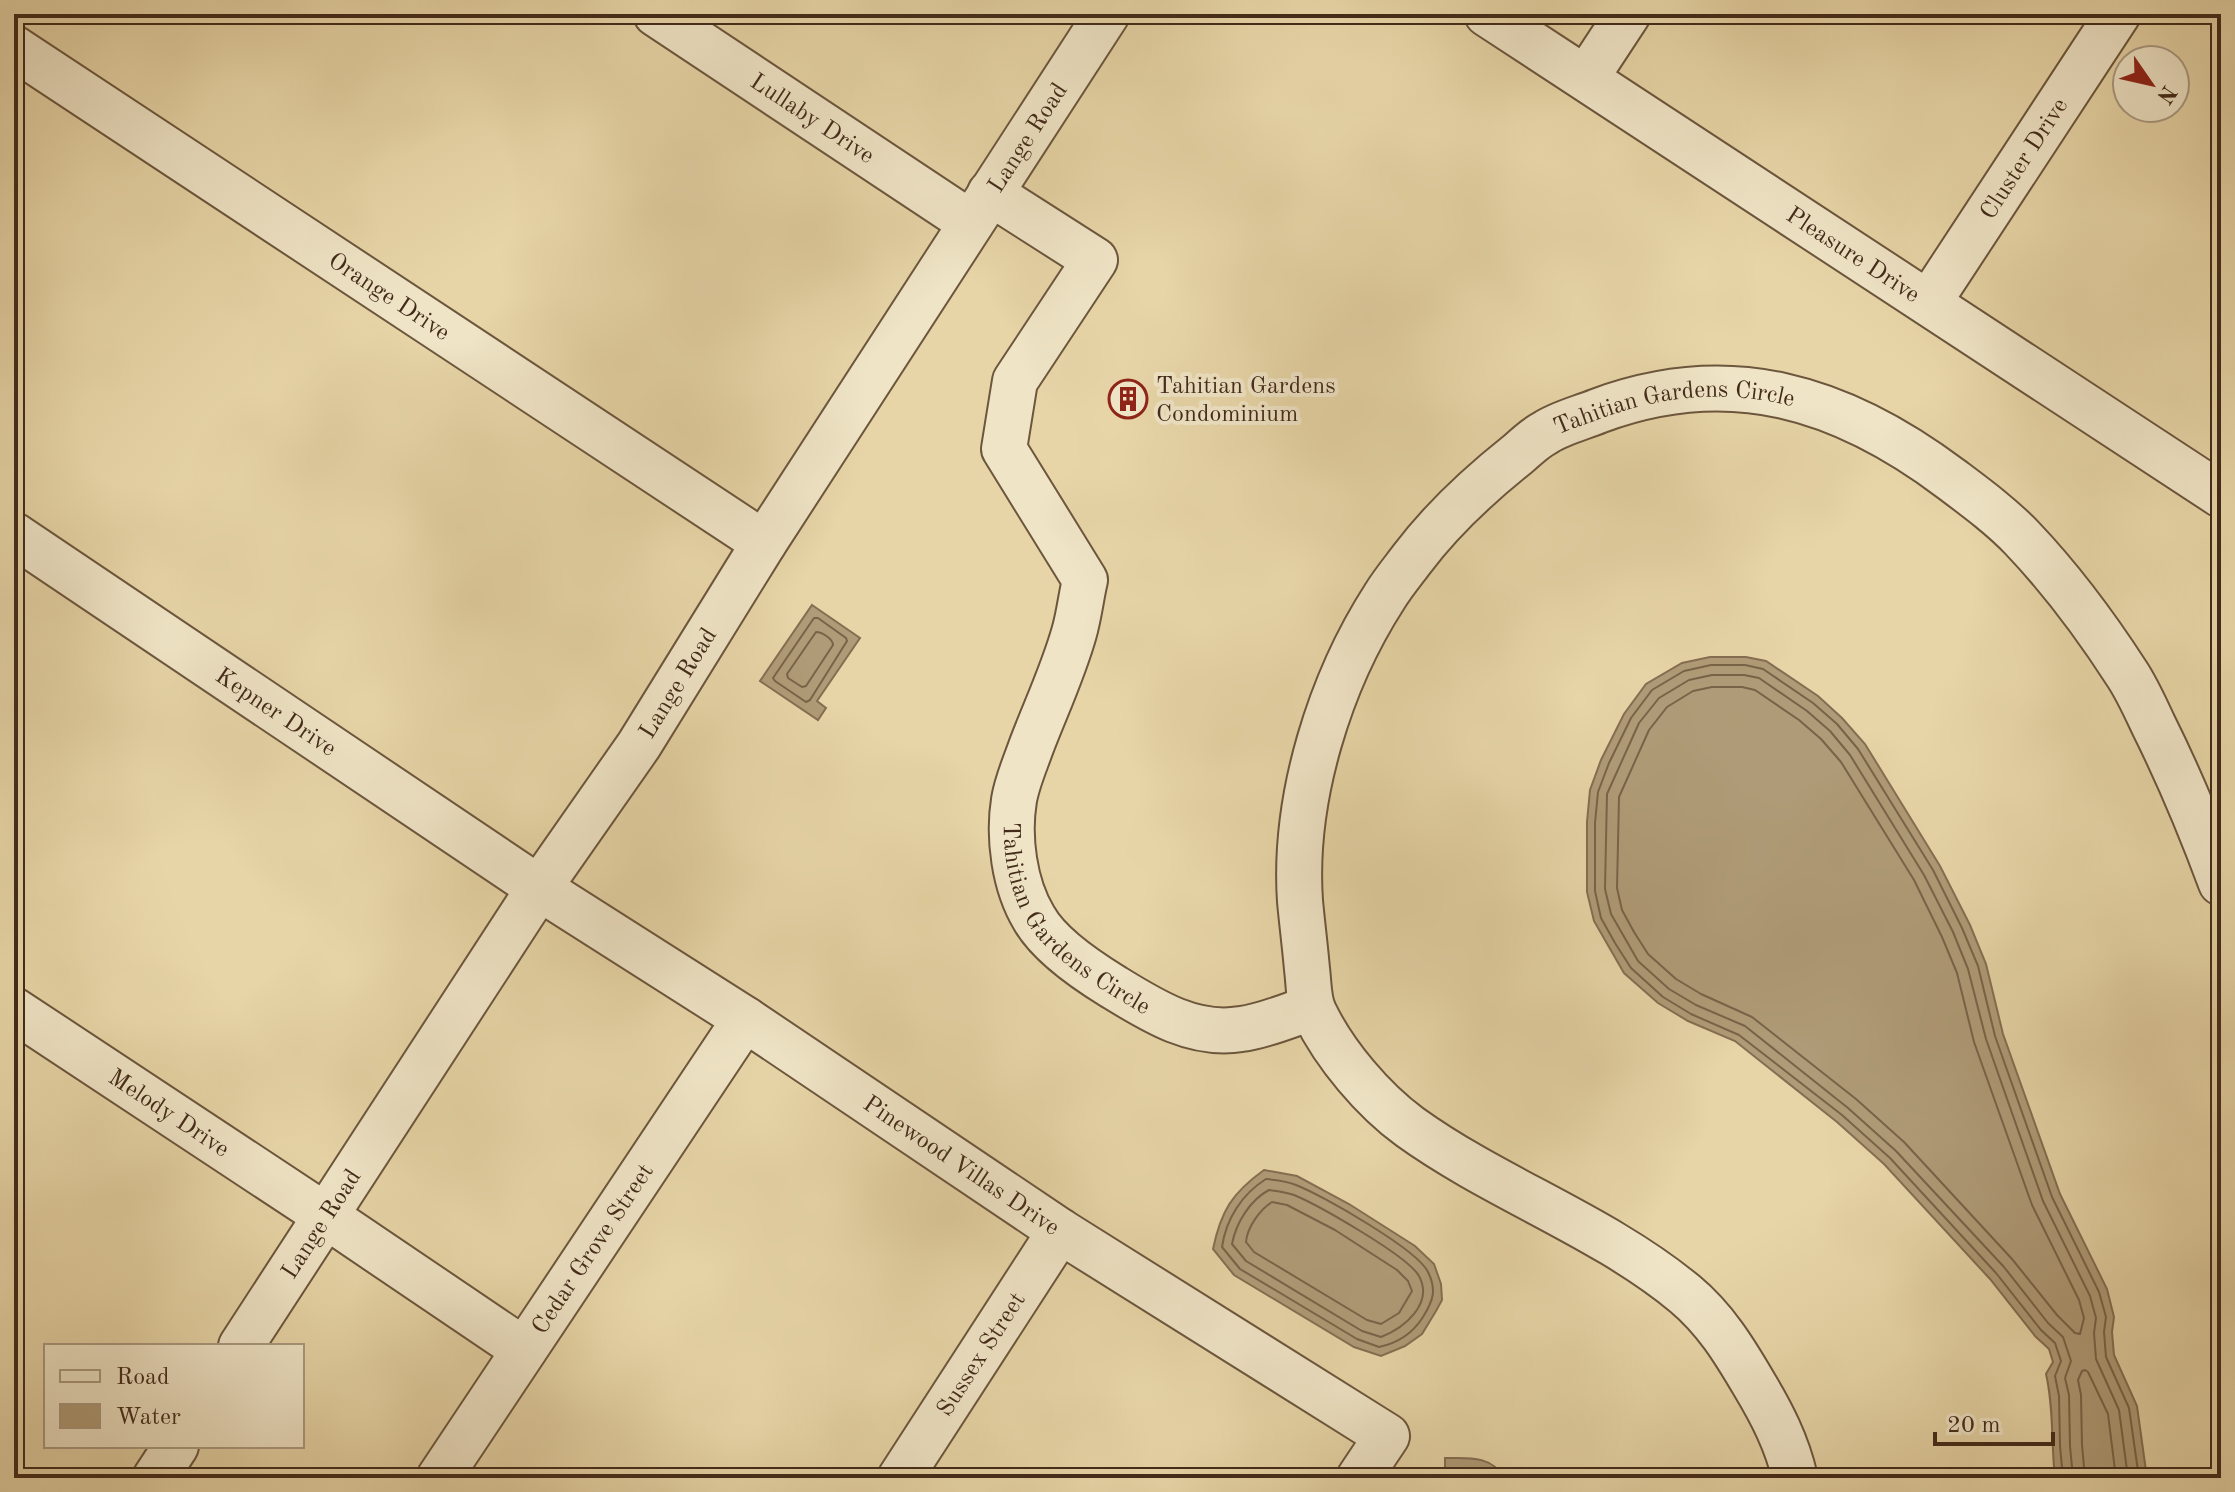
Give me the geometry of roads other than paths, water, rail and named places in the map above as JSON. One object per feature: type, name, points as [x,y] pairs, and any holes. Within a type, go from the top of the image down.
[{"type":"street","name":"Lullaby Drive","points":[[656,14],[980,208]]},
{"type":"street","name":"Lange Road","points":[[242,1344],[539,888],[639,745],[764,543],[1107,14]]},
{"type":"street","name":"Pleasure Drive","points":[[1487,14],[2221,495]]},
{"type":"street","points":[[1586,78],[1628,14]]},
{"type":"street","name":"Cluster Drive","points":[[1929,302],[2118,14]]},
{"type":"street","name":"Orange Drive","points":[[14,48],[764,543]]},
{"type":"street","name":"Tahitian Gardens Circle","points":[[980,208],[1095,260],[1015,381],[1004,449],[1085,580],[1074,633],[1014,800],[1013,838],[1017,872],[1034,920],[1080,966],[1160,1014],[1189,1026],[1214,1030],[1241,1029],[1311,1008]]},
{"type":"street","name":"Tahitian Gardens Circle","points":[[1795,1478],[1782,1435],[1770,1410],[1715,1322],[1686,1294],[1618,1248],[1407,1125],[1347,1065],[1311,1008],[1300,895],[1302,828],[1314,758],[1333,698],[1361,636],[1387,592],[1433,532],[1488,477],[1546,431],[1634,398],[1702,388],[1765,391],[1821,405],[1862,422],[1921,456],[2018,533],[2086,615],[2130,678],[2180,779],[2221,883]]},
{"type":"street","name":"Kepner Drive","points":[[14,535],[539,888]]},
{"type":"street","name":"Pinewood Villas Drive","points":[[539,888],[745,1019],[1060,1231],[1387,1436],[1359,1478]]},
{"type":"street","name":"Melody Drive","points":[[14,1010],[524,1350]]},
{"type":"street","name":"Cedar Grove Street","points":[[439,1478],[745,1019]]},
{"type":"street","name":"Sussex Street","points":[[900,1478],[1060,1231]]},
{"type":"street","points":[[155,1478],[175,1448]]},
{"type":"water","points":[[812,605],[860,638],[817,701],[826,708],[818,720],[760,681]]},
{"type":"water","points":[[1710,657],[1746,657],[1766,661],[1818,696],[1865,744],[1940,866],[1986,964],[2003,1034],[2060,1194],[2107,1289],[2114,1317],[2114,1355],[2137,1406],[2147,1478],[2055,1478],[2046,1374],[2053,1362],[2049,1349],[1990,1279],[1884,1164],[1837,1122],[1735,1041],[1688,1021],[1658,1003],[1624,973],[1594,921],[1587,892],[1587,822],[1590,790],[1601,760],[1624,714],[1646,684],[1682,663]]},
{"type":"water","points":[[1264,1170],[1297,1176],[1349,1204],[1415,1246],[1434,1264],[1441,1284],[1442,1300],[1422,1334],[1405,1346],[1381,1356],[1354,1347],[1234,1275],[1213,1249],[1216,1236],[1224,1213],[1236,1195]]},
{"type":"water","points":[[1445,1458],[1470,1458],[1486,1462],[1493,1465],[1504,1478],[1445,1478]]},
{"type":"place","name":"Tahitian Gardens Condominium","points":[[1128,399]]}]
